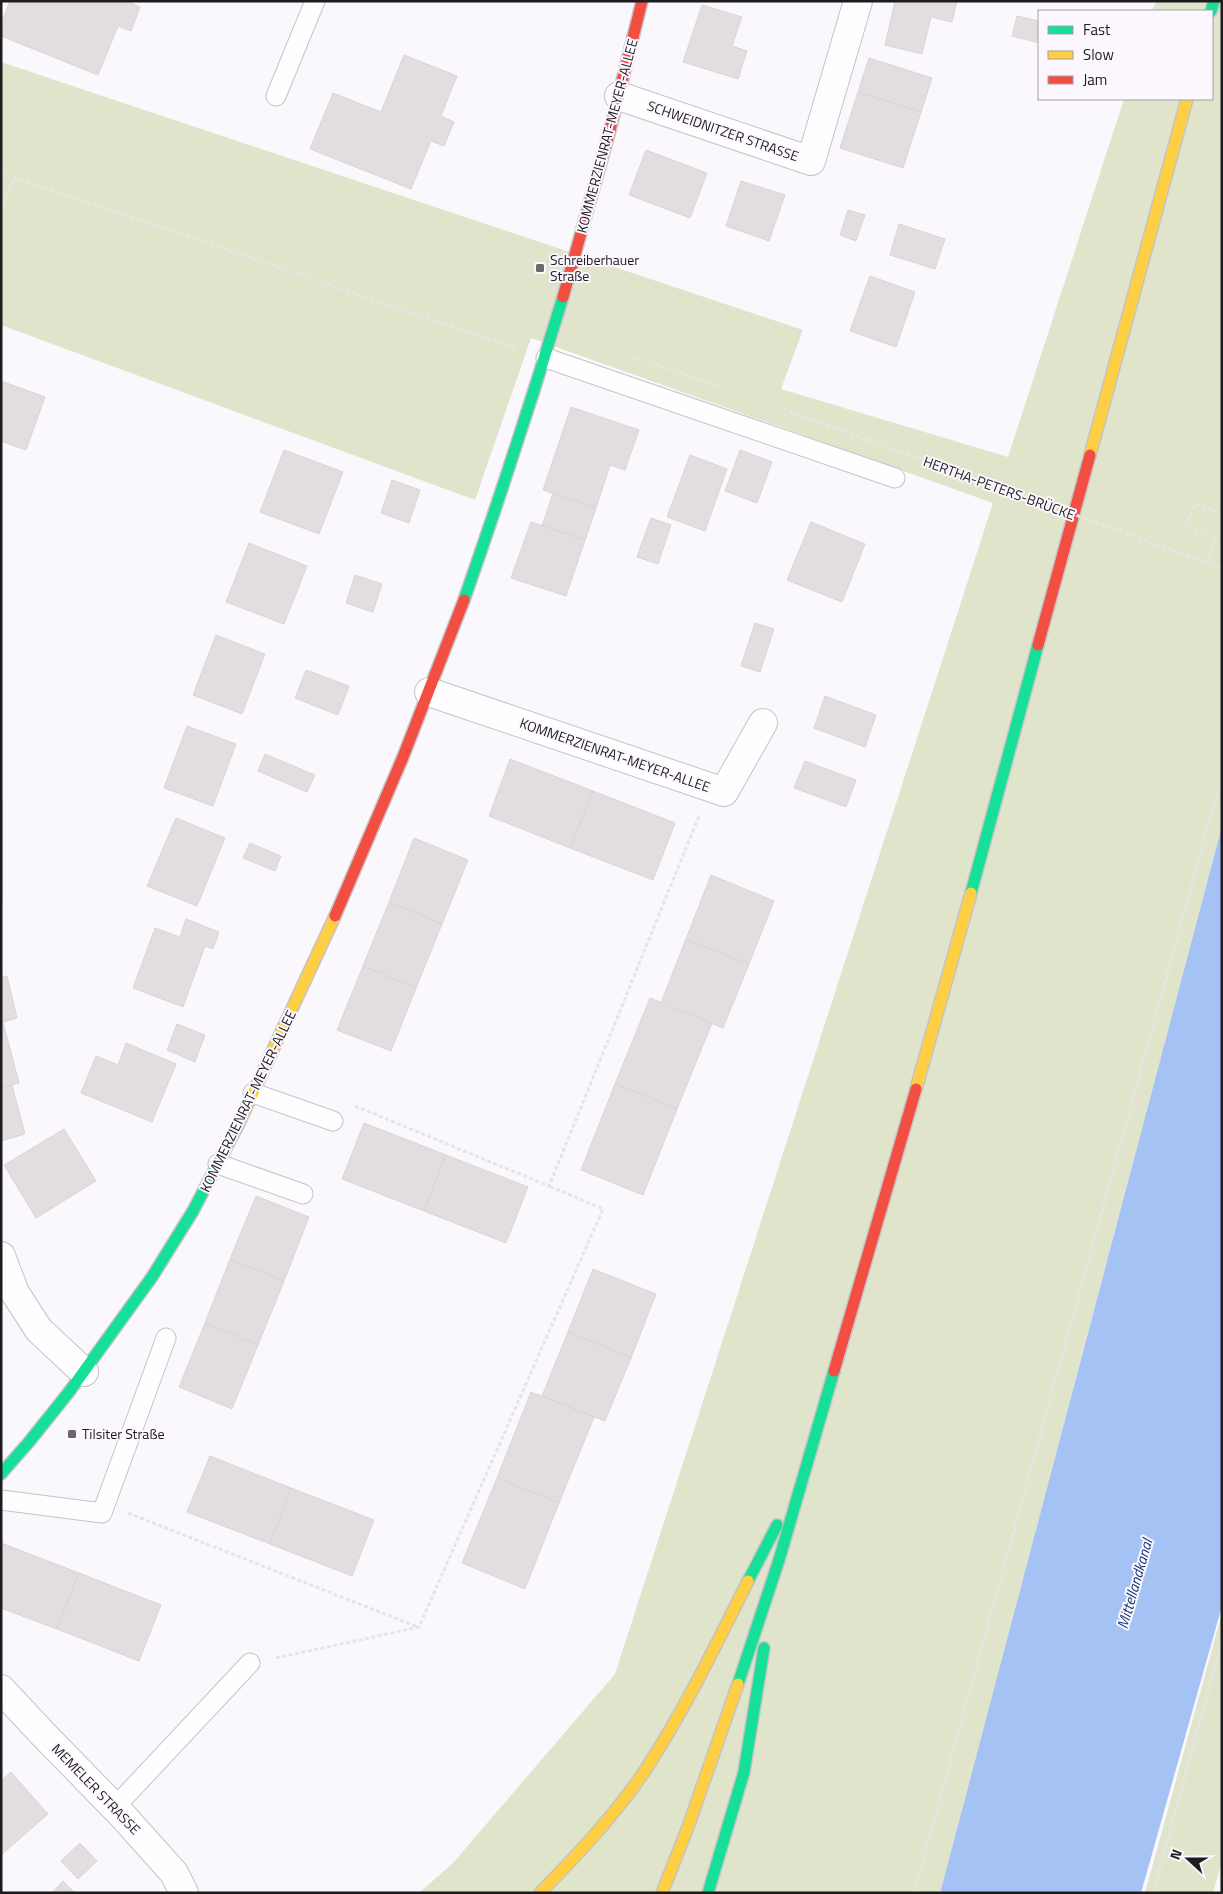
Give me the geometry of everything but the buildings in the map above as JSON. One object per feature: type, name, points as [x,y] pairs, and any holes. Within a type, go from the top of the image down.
[{"type":"main road","name":"KOMMERZIENRAT-MEYER-ALLEE","points":[[1,1474],[20,1454],[84,1372],[138,1297],[191,1214],[253,1093],[327,937],[430,692],[500,499],[546,358],[619,96],[642,1]]},
{"type":"main road","points":[[662,1893],[688,1827],[728,1714],[779,1560],[946,984],[1187,100]]},
{"type":"main road","points":[[540,1893],[582,1849],[616,1808],[657,1751],[688,1697],[804,1472]]},
{"type":"main road","points":[[708,1893],[744,1772],[779,1560]]},
{"type":"street","name":"SCHWEIDNITZER STRASSE","points":[[619,96],[811,161],[858,1]]},
{"type":"street","name":"KOMMERZIENRAT-MEYER-ALLEE","points":[[430,692],[724,792],[763,723]]},
{"type":"street","points":[[1,1256],[16,1293],[39,1330],[84,1372]]},
{"type":"street","name":"MEMELER STRASSE","points":[[1,1689],[115,1807],[174,1873],[184,1893]]},
{"type":"lane","points":[[276,96],[315,1]]},
{"type":"lane","points":[[546,358],[895,478]]},
{"type":"lane","points":[[253,1093],[333,1121]]},
{"type":"lane","points":[[218,1164],[303,1194]]},
{"type":"lane","points":[[1,1500],[102,1513],[166,1338]]},
{"type":"lane","points":[[115,1807],[250,1663]]},
{"type":"path","points":[[1,173],[546,358]]},
{"type":"path","points":[[1,208],[15,178]]},
{"type":"path","name":"HERTHA-PETERS-BRÜCKE","points":[[777,407],[1222,568]]},
{"type":"path","points":[[1207,563],[1216,538],[1185,526],[1195,504],[1222,512]]},
{"type":"path","points":[[914,1893],[1222,775]]},
{"type":"path","points":[[548,1186],[710,788]]},
{"type":"path","points":[[347,1103],[603,1209],[419,1627]]},
{"type":"path","points":[[105,1504],[419,1627]]},
{"type":"path","points":[[250,1663],[419,1627]]},
{"type":"path","points":[[1153,1893],[1222,1641]]},
{"type":"green space","points":[[1156,1],[1222,1],[1222,826],[940,1893],[419,1893],[453,1863],[615,1674],[993,503],[531,338],[475,500],[1,325],[1,62],[803,330],[781,389],[1008,457],[1124,100],[1213,100],[1213,10],[1152,10]]},
{"type":"green space","points":[[1222,1613],[1222,1861],[1213,1893],[1145,1893]]},
{"type":"water","name":"Mittellandkanal","points":[[1222,826],[1222,1606],[1141,1893],[940,1893]]},
{"type":"traffic: fast","points":[[1211,10],[1214,1]]},
{"type":"traffic: fast","points":[[464,600],[515,449],[563,297]]},
{"type":"traffic: fast","points":[[971,893],[1038,645]]},
{"type":"traffic: fast","points":[[1,1474],[69,1392],[152,1277],[193,1211],[239,1123]]},
{"type":"traffic: fast","points":[[738,1684],[779,1560],[834,1371]]},
{"type":"traffic: fast","points":[[748,1581],[777,1525]]},
{"type":"traffic: fast","points":[[708,1893],[744,1772],[764,1648]]},
{"type":"traffic: slow","points":[[1090,455],[1187,100]]},
{"type":"traffic: slow","points":[[916,1089],[971,893]]},
{"type":"traffic: slow","points":[[239,1123],[335,916]]},
{"type":"traffic: slow","points":[[540,1893],[609,1818],[646,1769],[687,1700],[748,1581]]},
{"type":"traffic: slow","points":[[662,1893],[688,1827],[738,1684]]},
{"type":"traffic: jam","points":[[563,297],[610,130],[642,1]]},
{"type":"traffic: jam","points":[[1038,645],[1090,455]]},
{"type":"traffic: jam","points":[[335,916],[403,757],[464,600]]},
{"type":"traffic: jam","points":[[834,1371],[916,1089]]},
{"type":"place","name":"Schreiberhauer Straße","points":[[540,268]]},
{"type":"place","name":"Tilsiter Straße","points":[[72,1434]]}]
